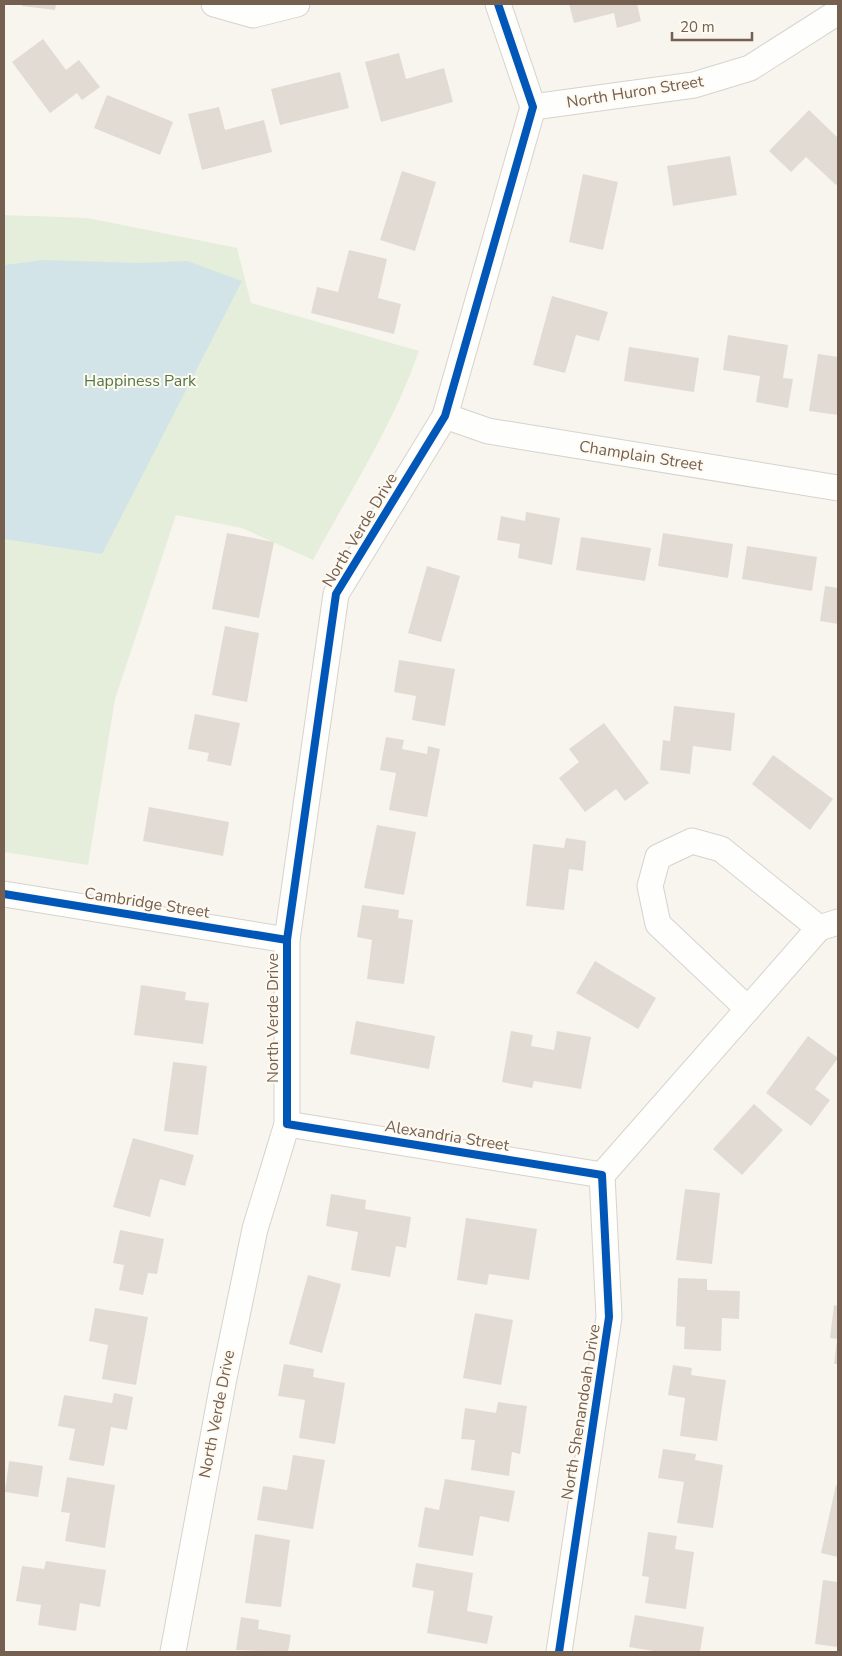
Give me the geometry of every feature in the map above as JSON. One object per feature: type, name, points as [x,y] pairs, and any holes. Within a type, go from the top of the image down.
[{"type":"street","points":[[214,4],[253,15],[297,4]]},
{"type":"street","points":[[498,4],[533,107]]},
{"type":"street","name":"North Huron Street","points":[[533,107],[694,85],[750,68],[838,12]]},
{"type":"street","name":"North Verde Drive","points":[[172,1652],[224,1378],[255,1229],[287,1124],[287,940],[336,594],[445,416],[533,107]]},
{"type":"street","name":"Champlain Street","points":[[445,416],[488,431],[838,488]]},
{"type":"street","points":[[602,1175],[748,1009],[828,925],[721,848],[692,841],[658,857],[650,886],[658,924],[748,1009]]},
{"type":"street","name":"Cambridge Street","points":[[4,894],[287,940]]},
{"type":"street","name":"Alexandria Street","points":[[287,1124],[602,1175]]},
{"type":"street","name":"North Shenandoah Drive","points":[[559,1652],[609,1317],[602,1175]]},
{"type":"green space","name":"Happiness Park","points":[[4,215],[87,218],[237,248],[251,303],[419,351],[397,406],[384,432],[313,560],[242,528],[176,515],[115,699],[88,865],[4,852]]},
{"type":"shaded area","points":[[44,260],[141,263],[187,261],[242,281],[102,554],[4,539],[4,265]]},
{"type":"building","points":[[22,4],[56,4],[55,10],[22,6]]},
{"type":"building","points":[[569,4],[637,4],[641,21],[617,28],[614,13],[574,23]]},
{"type":"building","points":[[43,39],[66,70],[79,60],[100,87],[82,100],[77,93],[50,113],[12,62]]},
{"type":"building","points":[[399,53],[406,79],[444,68],[453,102],[381,122],[365,62]]},
{"type":"building","points":[[340,72],[349,108],[280,125],[271,89]]},
{"type":"building","points":[[107,95],[173,122],[160,155],[94,128]]},
{"type":"building","points":[[219,107],[225,130],[264,120],[272,152],[202,170],[188,114]]},
{"type":"building","points":[[809,110],[838,138],[838,183],[836,185],[806,157],[791,172],[769,151]]},
{"type":"building","points":[[730,156],[737,195],[673,206],[667,166]]},
{"type":"building","points":[[402,171],[436,182],[415,251],[380,240]]},
{"type":"building","points":[[583,174],[618,182],[603,250],[569,242]]},
{"type":"building","points":[[349,250],[387,259],[378,298],[401,304],[394,334],[311,313],[317,287],[338,292]]},
{"type":"building","points":[[552,296],[608,312],[599,341],[576,335],[565,373],[533,365]]},
{"type":"building","points":[[728,335],[788,345],[783,378],[793,379],[788,408],[756,402],[760,376],[723,370]]},
{"type":"building","points":[[629,347],[699,358],[694,392],[624,381]]},
{"type":"building","points":[[818,354],[838,357],[838,415],[809,411]]},
{"type":"building","points":[[526,512],[560,518],[552,565],[518,558],[520,544],[497,540],[501,516],[525,521]]},
{"type":"building","points":[[227,533],[274,542],[259,618],[212,609]]},
{"type":"building","points":[[663,533],[733,544],[728,578],[658,566]]},
{"type":"building","points":[[581,537],[651,548],[645,581],[576,570]]},
{"type":"building","points":[[747,546],[817,557],[812,591],[742,579]]},
{"type":"building","points":[[427,566],[460,576],[441,642],[408,633]]},
{"type":"building","points":[[825,586],[838,588],[838,624],[820,621]]},
{"type":"building","points":[[225,626],[259,633],[247,702],[212,695]]},
{"type":"building","points":[[399,660],[455,669],[445,726],[412,720],[416,696],[394,692]]},
{"type":"building","points":[[674,706],[735,713],[731,751],[693,746],[690,774],[660,770],[663,740],[670,741]]},
{"type":"building","points":[[195,714],[240,723],[231,766],[207,761],[209,753],[188,749]]},
{"type":"building","points":[[604,723],[649,783],[625,801],[616,789],[585,812],[559,778],[579,762],[569,749]]},
{"type":"building","points":[[386,737],[404,740],[402,749],[427,754],[428,746],[440,749],[427,817],[389,810],[396,773],[380,770]]},
{"type":"building","points":[[773,755],[833,799],[810,830],[752,784]]},
{"type":"building","points":[[149,807],[229,822],[223,856],[143,841]]},
{"type":"building","points":[[377,825],[416,832],[404,895],[364,888]]},
{"type":"building","points":[[566,838],[586,841],[583,871],[569,869],[564,910],[526,906],[533,844],[564,848]]},
{"type":"building","points":[[362,905],[399,910],[398,918],[413,920],[404,984],[367,979],[372,940],[357,937]]},
{"type":"building","points":[[595,961],[656,998],[638,1029],[576,993]]},
{"type":"building","points":[[141,985],[186,992],[185,1000],[209,1003],[203,1044],[134,1035]]},
{"type":"building","points":[[356,1021],[435,1036],[429,1069],[350,1054]]},
{"type":"building","points":[[511,1031],[533,1035],[531,1046],[554,1050],[557,1031],[591,1037],[581,1089],[534,1081],[532,1088],[502,1082]]},
{"type":"building","points":[[808,1036],[838,1058],[815,1089],[830,1100],[811,1126],[766,1093]]},
{"type":"building","points":[[173,1062],[207,1066],[198,1135],[164,1131]]},
{"type":"building","points":[[754,1104],[783,1130],[742,1175],[713,1149]]},
{"type":"building","points":[[133,1138],[194,1155],[185,1186],[160,1179],[150,1217],[113,1207]]},
{"type":"building","points":[[685,1189],[720,1193],[712,1264],[676,1260]]},
{"type":"building","points":[[331,1194],[366,1200],[365,1209],[411,1217],[406,1248],[396,1246],[390,1277],[351,1270],[358,1232],[326,1226]]},
{"type":"building","points":[[466,1218],[537,1229],[529,1280],[489,1274],[487,1285],[457,1280]]},
{"type":"building","points":[[120,1230],[164,1239],[157,1274],[148,1273],[143,1295],[119,1290],[124,1265],[113,1263]]},
{"type":"building","points":[[308,1275],[341,1284],[322,1353],[289,1344]]},
{"type":"building","points":[[678,1278],[707,1279],[707,1290],[740,1291],[739,1319],[722,1318],[721,1351],[684,1349],[685,1327],[676,1326]]},
{"type":"building","points":[[834,1305],[838,1306],[838,1339],[830,1338]]},
{"type":"building","points":[[95,1308],[148,1317],[136,1385],[102,1379],[108,1345],[89,1341]]},
{"type":"building","points":[[475,1313],[513,1320],[501,1385],[463,1378]]},
{"type":"building","points":[[837,1340],[838,1364],[834,1364]]},
{"type":"building","points":[[284,1364],[314,1369],[313,1377],[345,1383],[335,1444],[299,1438],[305,1400],[278,1396]]},
{"type":"building","points":[[673,1365],[692,1368],[691,1375],[726,1380],[717,1441],[680,1436],[685,1398],[668,1395]]},
{"type":"building","points":[[114,1393],[133,1397],[127,1430],[111,1427],[104,1466],[69,1460],[75,1429],[58,1426],[64,1395],[112,1403]]},
{"type":"building","points":[[498,1402],[527,1406],[520,1454],[512,1452],[509,1476],[471,1470],[475,1440],[461,1439],[465,1408],[496,1413]]},
{"type":"building","points":[[663,1449],[696,1454],[695,1460],[723,1465],[713,1528],[677,1523],[684,1482],[658,1478]]},
{"type":"building","points":[[293,1455],[325,1460],[313,1529],[257,1520],[263,1486],[287,1490]]},
{"type":"building","points":[[9,1461],[43,1466],[38,1497],[5,1492]]},
{"type":"building","points":[[67,1477],[115,1485],[105,1548],[65,1541],[70,1513],[61,1512]]},
{"type":"building","points":[[445,1479],[515,1491],[509,1522],[480,1516],[473,1556],[418,1547],[425,1507],[439,1510]]},
{"type":"building","points":[[836,1485],[838,1486],[838,1557],[821,1553]]},
{"type":"building","points":[[648,1532],[677,1536],[675,1549],[694,1552],[686,1609],[645,1603],[649,1577],[642,1576]]},
{"type":"building","points":[[255,1534],[290,1540],[281,1607],[245,1603]]},
{"type":"building","points":[[46,1561],[106,1570],[100,1607],[80,1603],[76,1631],[38,1625],[41,1605],[16,1601],[22,1566],[44,1569]]},
{"type":"building","points":[[416,1563],[473,1573],[467,1611],[493,1616],[487,1644],[427,1633],[434,1591],[412,1587]]},
{"type":"building","points":[[823,1580],[838,1582],[838,1647],[815,1644]]},
{"type":"building","points":[[635,1615],[704,1627],[700,1652],[659,1652],[629,1647]]},
{"type":"building","points":[[241,1617],[259,1620],[258,1629],[291,1635],[288,1652],[236,1650]]},
{"type":"cycle path","points":[[498,4],[533,107],[445,416],[336,594],[287,940],[287,1124],[602,1175],[609,1317],[559,1652]]},
{"type":"cycle path","points":[[4,894],[287,940]]}]
